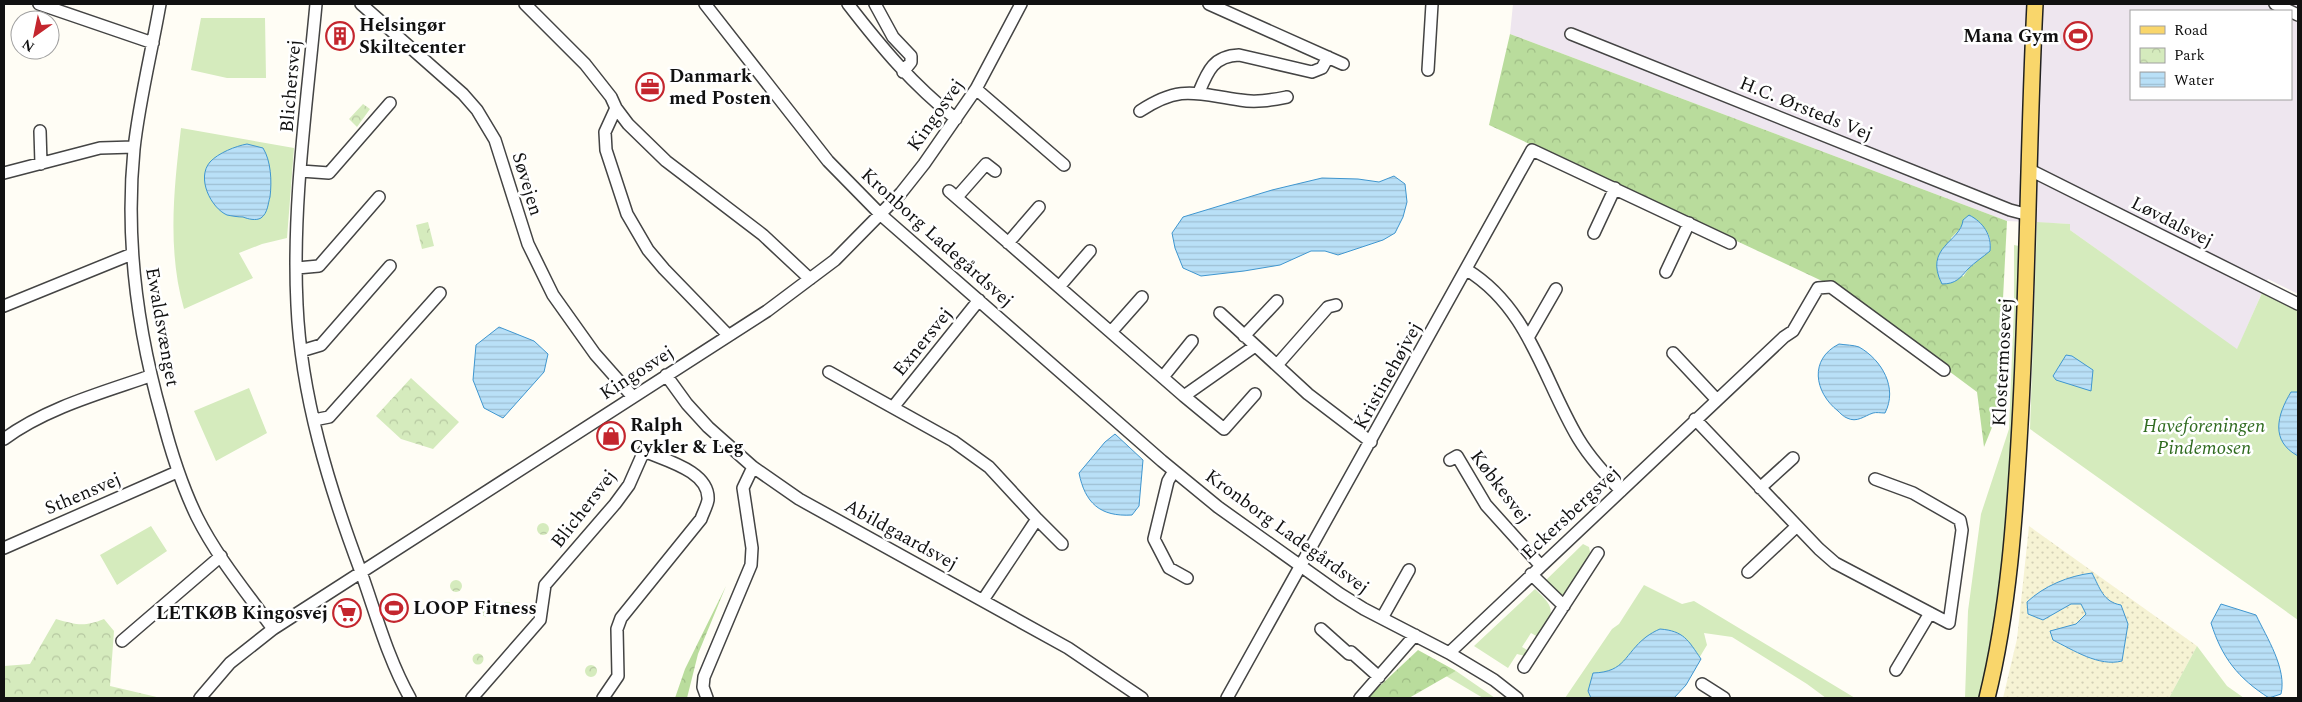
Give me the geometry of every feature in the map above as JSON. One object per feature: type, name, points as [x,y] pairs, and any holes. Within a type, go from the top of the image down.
[{"type":"main road","name":"Klostermosevej","points":[[2030,4],[2034,26]]},
{"type":"main road","name":"Klostermosevej","points":[[1987,698],[2006,593],[2016,499],[2029,215],[2035,4]]},
{"type":"street","points":[[39,4],[153,43]]},
{"type":"street","name":"Ewaldsvænget","points":[[160,4],[134,147],[131,197],[132,254],[136,301],[150,376],[177,472],[198,518],[221,556],[273,629]]},
{"type":"street","name":"Blichersvej","points":[[316,4],[297,218],[297,305],[301,351],[322,456],[353,555],[392,663],[410,698]]},
{"type":"street","name":"Søvejen","points":[[361,4],[463,94],[477,110],[495,140],[528,244],[553,295],[595,354],[633,397]]},
{"type":"street","points":[[525,4],[585,64],[611,97],[616,108],[628,124],[666,161],[763,235],[810,279]]},
{"type":"street","name":"Kronborg Ladegårdsvej","points":[[705,4],[828,160],[880,214],[1174,471],[1218,507],[1340,594],[1450,653],[1494,680],[1518,698]]},
{"type":"street","points":[[848,4],[886,54],[903,72],[956,119]]},
{"type":"street","points":[[876,4],[893,37],[910,56],[911,62],[903,72]]},
{"type":"street","name":"Kingosvej","points":[[200,698],[230,663],[273,629],[767,311],[835,260],[880,214],[924,164],[976,89],[1021,4]]},
{"type":"street","points":[[1208,4],[1343,64]]},
{"type":"street","points":[[1428,70],[1432,4]]},
{"type":"street","points":[[2275,4],[2288,10]]},
{"type":"street","name":"H.C. Ørsteds Vej","points":[[1571,34],[2010,210],[2029,215]]},
{"type":"street","points":[[1199,92],[1210,68],[1227,56],[1239,54],[1312,72],[1322,68],[1328,57]]},
{"type":"street","points":[[976,89],[1064,165]]},
{"type":"street","points":[[1140,111],[1157,100],[1176,93],[1199,92],[1242,100],[1263,101],[1287,97]]},
{"type":"street","points":[[301,171],[328,173],[390,103]]},
{"type":"street","points":[[616,108],[605,132],[606,150],[627,214],[648,250],[658,263],[676,284],[728,335]]},
{"type":"street","points":[[40,131],[42,164]]},
{"type":"street","points":[[4,173],[100,148],[134,147]]},
{"type":"street","name":"Kristinehøjvej","points":[[1227,698],[1467,270],[1532,150],[1730,242]]},
{"type":"street","points":[[994,171],[986,164],[953,194],[1184,396],[1224,429],[1255,394]]},
{"type":"street","name":"Løvdalsvej","points":[[2030,170],[2298,304]]},
{"type":"street","points":[[1594,233],[1615,188]]},
{"type":"street","points":[[297,268],[319,266],[379,197]]},
{"type":"street","points":[[1008,243],[1040,207]]},
{"type":"street","points":[[1666,272],[1689,223]]},
{"type":"street","points":[[1059,287],[1090,251]]},
{"type":"street","points":[[4,306],[132,254]]},
{"type":"street","points":[[301,351],[321,345],[390,266]]},
{"type":"street","points":[[1467,270],[1496,292],[1509,307],[1529,336],[1578,438],[1590,457],[1621,492]]},
{"type":"street","name":"Eckersbergsvej","points":[[1450,653],[1531,574],[1621,492],[1784,336],[1793,331],[1818,288],[1830,287],[1944,370]]},
{"type":"street","points":[[1529,336],[1556,290]]},
{"type":"street","points":[[314,420],[329,416],[440,293]]},
{"type":"street","points":[[1111,332],[1142,297]]},
{"type":"street","name":"Exnersvej","points":[[894,406],[979,300]]},
{"type":"street","points":[[1244,336],[1277,301]]},
{"type":"street","points":[[1276,365],[1328,307],[1336,305]]},
{"type":"street","points":[[1220,313],[1308,394],[1371,442]]},
{"type":"street","points":[[1162,377],[1192,342]]},
{"type":"street","points":[[1184,396],[1254,346]]},
{"type":"street","points":[[1673,353],[1717,400]]},
{"type":"street","points":[[829,372],[953,440],[989,467],[1062,544]]},
{"type":"street","name":"Abildgaardsvej","points":[[666,375],[687,404],[708,427],[753,467],[799,499],[1068,648],[1142,698]]},
{"type":"street","points":[[4,438],[19,427],[46,414],[150,376]]},
{"type":"street","points":[[1696,420],[1796,526],[1835,563],[1950,624],[1962,530],[1960,520],[1913,493],[1875,479]]},
{"type":"street","name":"Blichersvej","points":[[472,698],[540,620],[545,585],[615,504],[629,485],[644,451],[688,471],[702,481],[707,490],[708,502],[701,519],[621,618],[618,630],[618,676],[603,698]]},
{"type":"street","name":"Købkesvej","points":[[1450,460],[1457,456],[1486,505],[1540,566]]},
{"type":"street","points":[[1760,488],[1793,458]]},
{"type":"street","points":[[707,698],[703,687],[704,677],[751,565],[752,548],[743,488],[753,467]]},
{"type":"street","points":[[1174,471],[1168,481],[1154,539],[1169,568],[1187,578]]},
{"type":"street","name":"Sthensvej","points":[[4,548],[177,472]]},
{"type":"street","points":[[983,600],[1037,519]]},
{"type":"street","points":[[1748,572],[1796,526]]},
{"type":"street","points":[[1524,666],[1598,553]]},
{"type":"street","points":[[122,641],[221,556]]},
{"type":"street","name":"Kronborg Ladegårdsvej","points":[[1382,618],[1409,570]]},
{"type":"street","points":[[1531,574],[1564,606]]},
{"type":"street","points":[[1896,670],[1930,613]]},
{"type":"street","points":[[1321,630],[1349,654],[1351,652],[1379,677]]},
{"type":"street","points":[[1360,698],[1415,635]]},
{"type":"street","points":[[1702,684],[1724,698]]},
{"type":"shaded area","points":[[1513,4],[2298,4],[2298,294],[2268,279],[2237,350],[2070,230],[2070,224],[2007,221],[1510,34]]},
{"type":"shaded area","points":[[2029,526],[2197,646],[2169,698],[2003,698],[2017,639]]},
{"type":"green space","points":[[201,18],[265,18],[266,78],[227,78],[191,70]]},
{"type":"green space","points":[[1510,34],[2007,221],[1997,415],[1984,447],[1977,392],[1837,288],[1489,125]],"holes":[[[1978,223],[1990,238],[1990,250],[1969,268],[1963,277],[1951,238],[1963,226]]]},
{"type":"green space","points":[[363,104],[370,109],[357,127],[349,119]]},
{"type":"green space","points":[[181,128],[294,148],[287,238],[262,244],[239,253],[253,278],[184,309],[175,264],[173,219]]},
{"type":"green space","points":[[428,222],[434,246],[422,249],[416,225]]},
{"type":"green space","name":"Haveforeningen Pindemosen","points":[[2037,222],[2070,224],[2070,230],[2237,349],[2262,293],[2298,311],[2298,620],[2030,429]]},
{"type":"green space","points":[[2014,245],[2019,246],[2015,397],[2006,543],[1980,698],[1965,698],[1968,611],[1981,514],[2009,429],[2014,308]]},
{"type":"green space","points":[[411,378],[459,422],[433,449],[401,439],[376,416]]},
{"type":"green space","points":[[249,388],[267,433],[216,461],[194,411]]},
{"type":"green space","points":[[543,523],[549,529],[543,535],[537,529]]},
{"type":"green space","points":[[151,526],[167,551],[117,585],[100,555]]},
{"type":"green space","points":[[1583,544],[1589,547],[1591,557],[1566,597],[1560,596],[1544,582]]},
{"type":"green space","points":[[456,580],[462,586],[456,592],[450,586]]},
{"type":"green space","points":[[1644,585],[1682,604],[1694,601],[1855,698],[1826,698],[1732,637],[1704,633],[1707,645],[1675,698],[1565,698],[1612,629],[1619,624]]},
{"type":"green space","points":[[726,586],[698,654],[687,698],[675,698],[685,669]]},
{"type":"green space","points":[[1535,589],[1547,602],[1551,612],[1538,637],[1531,633],[1522,647],[1529,651],[1525,656],[1517,654],[1508,668],[1474,646]]},
{"type":"green space","points":[[483,601],[487,603],[486,617],[478,613],[478,606]]},
{"type":"green space","points":[[509,602],[512,603],[512,613],[505,614],[502,613],[501,606],[502,603]]},
{"type":"green space","points":[[56,619],[80,624],[104,619],[114,631],[110,686],[161,698],[4,698],[4,666],[30,664]]},
{"type":"green space","points":[[2197,646],[2227,686],[2244,698],[2169,698]]},
{"type":"green space","points":[[1418,650],[1456,671],[1409,698],[1367,698]]},
{"type":"green space","points":[[478,653],[484,659],[478,665],[472,659]]},
{"type":"green space","points":[[589,665],[593,665],[597,671],[593,677],[589,677],[585,673],[585,669]]},
{"type":"green space","points":[[1456,671],[1495,698],[1483,698],[1446,676]]},
{"type":"water","points":[[247,144],[263,148],[268,159],[271,178],[271,191],[267,208],[263,216],[257,219],[227,215],[221,211],[211,199],[205,184],[206,169],[213,159],[227,150]]},
{"type":"water","points":[[1394,176],[1405,184],[1407,202],[1403,217],[1395,233],[1383,240],[1338,255],[1325,251],[1311,251],[1280,265],[1201,276],[1183,268],[1175,248],[1172,233],[1183,217],[1272,190],[1322,178],[1358,179],[1379,182]]},
{"type":"water","points":[[1969,215],[1986,230],[1990,240],[1990,251],[1957,280],[1942,284],[1937,272],[1937,261],[1940,253],[1961,228],[1963,220]]},
{"type":"water","points":[[499,327],[534,341],[548,354],[544,372],[503,418],[484,408],[473,380],[476,345]]},
{"type":"water","points":[[1839,344],[1859,347],[1875,359],[1881,367],[1889,385],[1890,394],[1889,404],[1885,413],[1874,413],[1857,419],[1851,419],[1841,414],[1824,395],[1818,376],[1819,367],[1829,350]]},
{"type":"water","points":[[2066,355],[2072,356],[2093,370],[2091,391],[2056,380],[2053,376]]},
{"type":"water","points":[[2291,392],[2298,392],[2298,456],[2283,443],[2279,427],[2282,410]]},
{"type":"water","points":[[1115,434],[1143,460],[1139,506],[1132,515],[1111,514],[1096,506],[1085,492],[1079,473],[1105,442]]},
{"type":"water","points":[[2092,573],[2106,598],[2121,605],[2128,624],[2122,661],[2104,662],[2095,660],[2053,640],[2050,631],[2076,624],[2086,614],[2081,604],[2071,604],[2043,620],[2028,614],[2027,602],[2041,591],[2065,579]]},
{"type":"water","points":[[2221,604],[2256,615],[2279,664],[2282,684],[2281,694],[2269,698],[2248,683],[2226,657],[2211,623]]},
{"type":"water","points":[[1660,629],[1680,634],[1701,659],[1686,685],[1674,698],[1591,698],[1588,691],[1593,673],[1604,672],[1618,666],[1639,643]]},
{"type":"place","name":"Helsingør Skiltecenter","points":[[340,36]]},
{"type":"place","name":"Mana Gym","points":[[2078,36]]},
{"type":"place","name":"Danmark med Posten","points":[[650,87]]},
{"type":"place","name":"Ralph Cykler & Leg","points":[[611,436]]},
{"type":"place","name":"LOOP Fitness","points":[[394,608]]},
{"type":"place","name":"LETKØB Kingosvej","points":[[347,613]]}]
